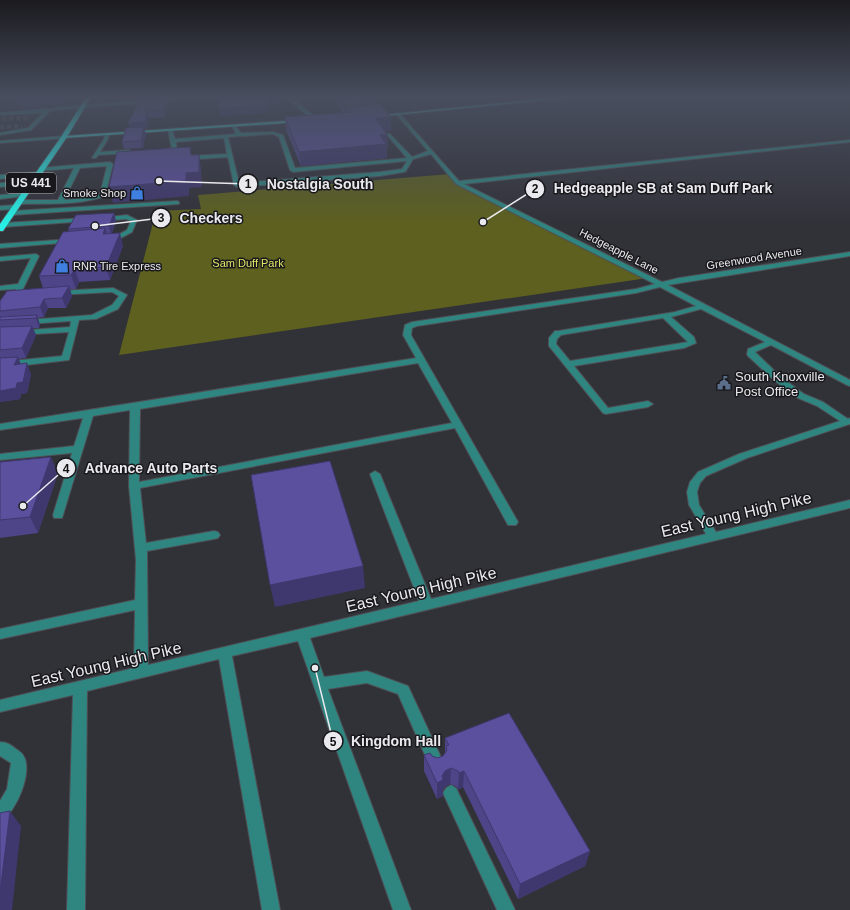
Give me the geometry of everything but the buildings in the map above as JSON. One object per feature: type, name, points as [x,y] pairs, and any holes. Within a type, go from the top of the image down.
[{"type":"highway","name":"US 441","points":[[1,227],[62,139]]},
{"type":"street","points":[[0,142],[32,139]]},
{"type":"street","points":[[87,166],[97,154],[104,139]]},
{"type":"street","points":[[159,150],[175,149],[172,141],[193,139]]},
{"type":"street","points":[[227,139],[237,185],[380,174],[404,170],[411,158]]},
{"type":"street","points":[[282,139],[293,170],[388,162],[432,152]]},
{"type":"street","points":[[394,139],[411,158]]},
{"type":"street","name":"Hedgeapple Lane","points":[[421,139],[458,183],[662,285],[850,383]]},
{"type":"street","points":[[458,183],[850,141]]},
{"type":"street","points":[[97,154],[136,151]]},
{"type":"street","points":[[177,159],[230,155]]},
{"type":"street","points":[[15,207],[61,200],[94,198],[102,195],[110,164]]},
{"type":"street","points":[[0,177],[78,166],[117,164]]},
{"type":"street","points":[[61,200],[78,166]]},
{"type":"street","points":[[0,185],[31,183]]},
{"type":"street","points":[[0,197],[23,195]]},
{"type":"street","points":[[0,208],[177,203]]},
{"type":"street","points":[[128,217],[130,205]]},
{"type":"street","points":[[1,227],[128,217],[134,220],[130,231],[117,238],[102,239]]},
{"type":"street","points":[[0,246],[78,240]]},
{"type":"street","name":"Greenwood Avenue","points":[[421,360],[407,335],[408,328],[416,324],[629,292],[679,280],[850,254]]},
{"type":"street","points":[[0,259],[36,256],[17,296]]},
{"type":"street","points":[[0,288],[21,286]]},
{"type":"street","points":[[0,324],[93,317],[115,307],[123,295],[113,290],[52,293]]},
{"type":"street","points":[[648,404],[606,411],[552,344],[553,338],[558,333],[676,314],[702,306]]},
{"type":"street","points":[[568,364],[684,346],[692,343],[691,339],[665,316]]},
{"type":"street","points":[[0,365],[66,358],[76,318]]},
{"type":"street","points":[[0,334],[74,329]]},
{"type":"street","points":[[771,342],[751,351],[751,354],[778,379],[801,396],[820,404],[849,421]]},
{"type":"street","points":[[0,427],[135,407],[421,360],[512,522]]},
{"type":"street","points":[[135,407],[134,486],[140,548],[142,604],[141,673]]},
{"type":"street","points":[[58,515],[89,414]]},
{"type":"street","points":[[713,537],[694,505],[692,492],[695,482],[702,474],[743,456],[849,421]]},
{"type":"street","points":[[134,486],[457,425]]},
{"type":"street","points":[[0,457],[78,450]]},
{"type":"street","points":[[375,474],[427,605]]},
{"type":"street","name":"East Young High Pike","points":[[0,706],[850,504]]},
{"type":"street","points":[[140,548],[214,534]]},
{"type":"street","points":[[0,634],[142,604]]},
{"type":"street","points":[[302,635],[402,910]]},
{"type":"street","points":[[225,653],[271,910]]},
{"type":"street","points":[[320,684],[368,677],[403,690],[437,766]]},
{"type":"street","points":[[76,910],[80,687]]},
{"type":"street","points":[[0,749],[5,749],[18,760],[19,778],[10,802],[0,813]]},
{"type":"street","points":[[451,793],[506,910]]},
{"type":"green space","name":"Sam Duff Park","points":[[450,174],[458,183],[648,278],[119,355],[156,211],[201,209],[198,195]]},
{"type":"place","name":"Nostalgia South","points":[[159,181]]},
{"type":"place","name":"Smoke Shop","points":[[137,193]]},
{"type":"place","name":"Hedgeapple SB at Sam Duff Park","points":[[483,222]]},
{"type":"place","name":"Checkers","points":[[95,226]]},
{"type":"place","name":"RNR Tire Express","points":[[62,266]]},
{"type":"place","name":"South Knoxville Post Office","points":[[724,383]]},
{"type":"place","name":"Advance Auto Parts","points":[[23,506]]},
{"type":"place","name":"Kingdom Hall","points":[[315,668]]}]
